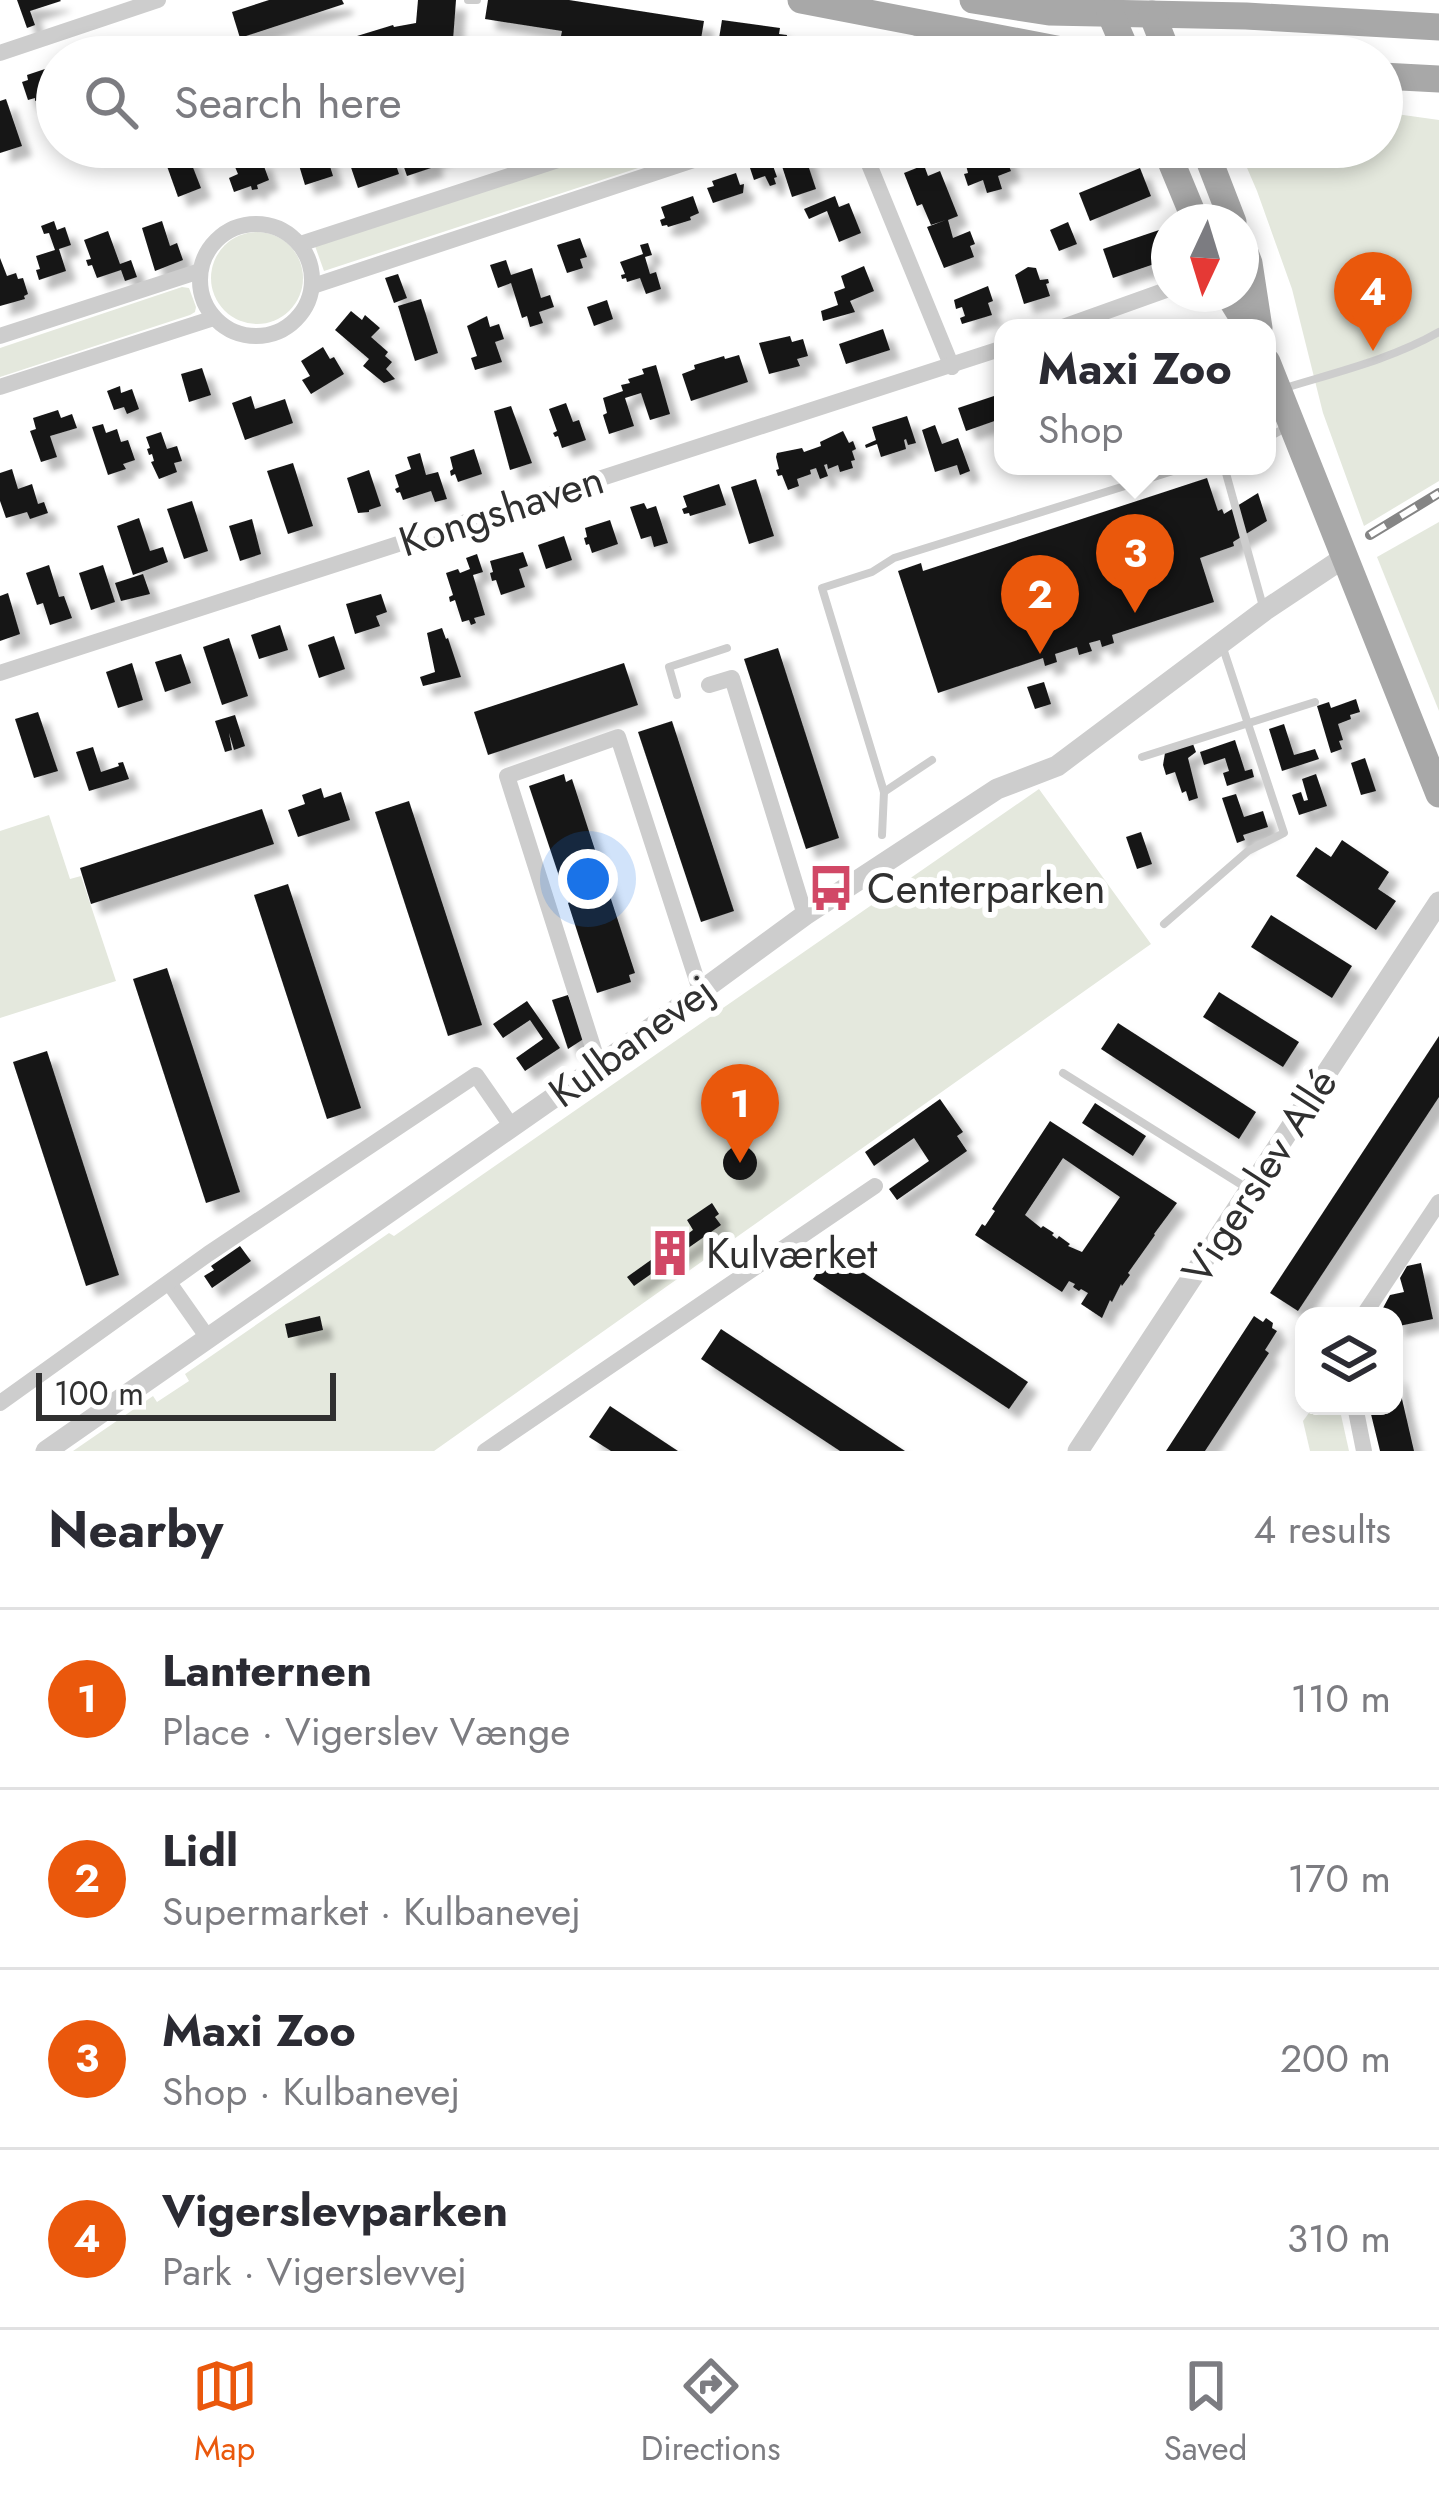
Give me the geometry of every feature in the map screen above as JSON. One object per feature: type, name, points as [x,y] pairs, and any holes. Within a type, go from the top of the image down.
[{"type":"main road","points":[[801,0],[985,36]]},
{"type":"main road","points":[[973,0],[1048,11],[1148,7],[1439,27]]},
{"type":"main road","points":[[1108,7],[1120,36]]},
{"type":"main road","points":[[1148,7],[1160,36]]},
{"type":"main road","points":[[1403,77],[1439,79]]},
{"type":"main road","points":[[1174,168],[1189,204]]},
{"type":"main road","points":[[1212,168],[1226,204]]},
{"type":"main road","points":[[1276,385],[1439,794]]},
{"type":"street","points":[[49,36],[158,0]]},
{"type":"street","points":[[922,36],[926,25]]},
{"type":"street","points":[[0,52],[36,40]]},
{"type":"street","points":[[300,244],[533,168]]},
{"type":"street","points":[[313,286],[670,168]]},
{"type":"street","points":[[871,168],[952,367]]},
{"type":"street","points":[[265,224],[300,244],[311,264],[313,286],[295,322],[260,337],[227,329],[214,318],[200,288],[200,271],[205,256],[225,233],[238,226],[265,224]]},
{"type":"street","points":[[0,336],[200,271]]},
{"type":"street","points":[[1086,319],[1151,296]]},
{"type":"street","points":[[0,387],[214,318]]},
{"type":"street","name":"Kongshaven","points":[[0,673],[994,351]]},
{"type":"street","name":"Kulbanevej","points":[[46,1451],[599,1066],[805,915],[997,789],[1057,766],[1264,611],[1345,557]]},
{"type":"street","points":[[709,685],[732,678],[805,915]]},
{"type":"street","points":[[599,1066],[507,776],[618,736],[700,990]]},
{"type":"street","name":"Vigerslev Allé","points":[[1078,1451],[1439,902]]},
{"type":"street","points":[[0,1403],[311,1184],[476,1075],[512,1127]]},
{"type":"street","points":[[485,1451],[875,1186]]},
{"type":"street","points":[[1369,1307],[1439,1202]]},
{"type":"street","points":[[170,1284],[208,1338]]},
{"type":"street","points":[[1356,1415],[1364,1451]]},
{"type":"lane","points":[[468,0],[478,0]]},
{"type":"lane","points":[[1278,390],[1376,359],[1439,332]]},
{"type":"lane","points":[[1276,433],[1293,424]]},
{"type":"lane","points":[[882,835],[884,792],[821,588],[872,572],[894,558],[1161,475]]},
{"type":"lane","points":[[1226,475],[1264,611]]},
{"type":"lane","points":[[1164,924],[1248,851],[1284,833],[1221,644]]},
{"type":"lane","points":[[677,694],[669,668],[728,648]]},
{"type":"lane","points":[[1142,757],[1315,702]]},
{"type":"lane","points":[[884,792],[932,760]]},
{"type":"lane","points":[[1063,1072],[1251,1190]]},
{"type":"shaded area","points":[[1403,115],[1439,120],[1439,481],[1364,526],[1323,413],[1292,289],[1247,168],[1403,168]]},
{"type":"shaded area","points":[[554,168],[638,168],[324,271],[315,246]]},
{"type":"shaded area","points":[[257,232],[275,235],[290,245],[300,260],[300,296],[290,311],[275,321],[257,324],[239,321],[224,311],[214,296],[211,278],[214,260],[224,245],[239,235]]},
{"type":"shaded area","points":[[189,288],[196,307],[190,315],[0,377],[0,348]]},
{"type":"shaded area","points":[[1439,522],[1439,711],[1377,557]]},
{"type":"shaded area","points":[[1039,789],[1151,944],[434,1451],[73,1451],[153,1396],[157,1402],[189,1381],[185,1374],[389,1233],[394,1236]]},
{"type":"shaded area","points":[[49,815],[70,879],[81,876],[116,981],[0,1018],[0,831]]},
{"type":"shaded area","points":[[1307,1415],[1341,1415],[1349,1451],[1310,1451],[1303,1421]]},
{"type":"building","points":[[17,0],[61,1],[30,11],[35,25],[27,28]]},
{"type":"building","points":[[269,0],[342,0],[344,4],[246,36],[239,36],[232,12]]},
{"type":"building","points":[[418,0],[456,0],[453,36],[357,36],[393,25],[416,23]]},
{"type":"building","points":[[488,0],[569,0],[704,21],[702,36],[561,36],[562,31],[485,19]]},
{"type":"building","points":[[722,20],[780,28],[779,34],[787,35],[787,36],[719,36]]},
{"type":"building","points":[[36,72],[35,101],[28,100],[22,82],[28,80],[27,75]]},
{"type":"building","points":[[6,99],[22,146],[0,153],[0,101]]},
{"type":"building","points":[[168,168],[193,168],[201,188],[178,197]]},
{"type":"building","points":[[235,168],[265,168],[269,180],[257,185],[258,189],[251,186],[234,192],[229,178],[238,174]]},
{"type":"building","points":[[300,168],[331,168],[333,176],[305,185]]},
{"type":"building","points":[[351,168],[397,168],[399,174],[358,188]]},
{"type":"building","points":[[404,168],[431,168],[407,176]]},
{"type":"building","points":[[750,168],[774,168],[777,177],[770,186],[765,176],[754,180]]},
{"type":"building","points":[[783,168],[809,168],[816,189],[792,197]]},
{"type":"building","points":[[925,168],[928,176],[940,171],[958,216],[948,220],[953,238],[970,231],[974,257],[944,268],[927,227],[946,220],[931,225],[922,204],[917,206],[904,173]]},
{"type":"building","points":[[967,168],[1011,171],[998,176],[1002,189],[987,193],[983,180],[968,186],[964,174]]},
{"type":"building","points":[[1140,168],[1151,196],[1090,221],[1079,193]]},
{"type":"building","points":[[736,173],[740,185],[744,184],[743,193],[713,203],[707,188],[714,186],[712,181]]},
{"type":"building","points":[[693,196],[699,213],[691,220],[662,226],[661,207]]},
{"type":"building","points":[[835,196],[839,207],[849,203],[861,233],[839,242],[827,211],[809,219],[804,209]]},
{"type":"building","points":[[54,221],[57,230],[65,227],[71,245],[59,249],[66,271],[39,280],[36,256],[55,250],[41,226]]},
{"type":"building","points":[[162,221],[170,246],[177,243],[183,260],[155,271],[142,228]]},
{"type":"building","points":[[1068,222],[1077,244],[1059,251],[1050,230]]},
{"type":"building","points":[[108,231],[120,264],[131,260],[137,277],[125,281],[121,270],[97,278],[92,265],[88,266],[86,260],[91,259],[84,240]]},
{"type":"building","points":[[1151,233],[1151,265],[1113,278],[1103,249]]},
{"type":"building","points":[[580,238],[587,257],[580,259],[583,268],[567,273],[557,245]]},
{"type":"building","points":[[648,243],[652,255],[645,257],[661,289],[646,294],[640,278],[622,279],[620,262],[643,254],[640,245]]},
{"type":"building","points":[[0,258],[7,276],[16,273],[18,279],[23,278],[25,299],[0,306]]},
{"type":"building","points":[[506,260],[511,275],[532,268],[541,298],[550,295],[554,307],[539,312],[543,323],[530,327],[527,316],[522,318],[511,283],[498,288],[490,265]]},
{"type":"building","points":[[864,266],[874,291],[850,301],[855,312],[823,321],[821,311],[838,305],[834,292],[845,288],[841,276]]},
{"type":"building","points":[[1036,268],[1040,280],[1048,279],[1050,296],[1024,304],[1015,275]]},
{"type":"building","points":[[398,274],[407,298],[394,303],[385,278]]},
{"type":"building","points":[[988,286],[992,315],[962,324],[962,307],[956,309],[954,300]]},
{"type":"building","points":[[421,299],[438,353],[415,361],[398,306]]},
{"type":"building","points":[[607,300],[613,319],[594,326],[587,307]]},
{"type":"building","points":[[351,311],[362,320],[365,315],[380,328],[371,337],[388,352],[385,356],[392,362],[386,369],[395,379],[384,383],[363,366],[369,359],[335,330]]},
{"type":"building","points":[[487,316],[490,327],[499,324],[504,339],[495,342],[502,362],[475,370],[471,358],[477,356],[467,326]]},
{"type":"building","points":[[883,329],[890,350],[846,364],[839,344]]},
{"type":"building","points":[[790,336],[792,342],[803,339],[808,356],[797,359],[800,366],[769,374],[759,343]]},
{"type":"building","points":[[323,347],[344,374],[311,394],[302,380],[310,376],[301,361]]},
{"type":"building","points":[[739,355],[748,382],[691,401],[682,374],[695,369],[694,365]]},
{"type":"building","points":[[656,365],[670,414],[650,420],[641,393],[625,398],[634,426],[609,434],[603,398],[623,391],[621,385],[630,383],[628,379]]},
{"type":"building","points":[[202,368],[211,395],[189,402],[181,374]]},
{"type":"building","points":[[120,386],[121,393],[132,389],[139,409],[127,414],[124,407],[114,410],[107,391]]},
{"type":"building","points":[[251,396],[255,409],[285,399],[293,423],[245,440],[232,403]]},
{"type":"building","points":[[994,396],[994,421],[966,431],[958,408]]},
{"type":"building","points":[[566,403],[586,440],[562,448],[553,433],[557,431],[549,409]]},
{"type":"building","points":[[511,406],[532,463],[510,470],[494,411]]},
{"type":"building","points":[[58,410],[61,418],[72,414],[77,428],[50,436],[57,457],[41,462],[30,431],[36,429],[33,418]]},
{"type":"building","points":[[907,416],[916,443],[908,445],[906,439],[906,449],[881,457],[877,444],[866,448],[876,440],[872,427]]},
{"type":"building","points":[[103,424],[106,433],[117,429],[121,442],[128,440],[135,460],[108,475],[92,427]]},
{"type":"building","points":[[935,425],[942,444],[958,438],[970,471],[960,475],[957,465],[935,472],[922,430]]},
{"type":"building","points":[[843,431],[856,449],[852,451],[853,468],[840,472],[838,465],[828,469],[824,465],[828,476],[820,479],[816,468],[810,470],[811,474],[797,479],[799,486],[788,490],[776,470],[777,453],[802,448],[804,452]]},
{"type":"building","points":[[161,432],[167,449],[177,446],[182,461],[174,463],[177,472],[159,479],[146,437]]},
{"type":"building","points":[[474,449],[482,474],[458,482],[455,474],[451,476],[450,457]]},
{"type":"building","points":[[420,453],[426,475],[438,472],[447,499],[435,502],[431,491],[403,500],[397,493],[395,475],[411,469],[407,457]]},
{"type":"building","points":[[293,463],[313,526],[288,534],[267,471]]},
{"type":"building","points":[[12,469],[18,489],[32,484],[38,504],[44,502],[48,513],[30,519],[27,512],[6,518],[0,501],[0,473]]},
{"type":"building","points":[[369,470],[381,506],[358,513],[347,478]]},
{"type":"building","points":[[1207,478],[1218,511],[1224,514],[1258,493],[1267,521],[1233,542],[1234,546],[1200,558],[1214,602],[1112,635],[1114,643],[1102,647],[1100,640],[1089,643],[1092,651],[1079,655],[1077,647],[1055,654],[1057,662],[1045,666],[1043,658],[938,693],[898,571],[921,563],[923,571]]},
{"type":"building","points":[[756,479],[774,536],[749,544],[731,487]]},
{"type":"building","points":[[719,484],[726,505],[684,514],[683,496]]},
{"type":"building","points":[[192,501],[208,551],[184,559],[167,509]]},
{"type":"building","points":[[644,503],[647,509],[656,506],[668,543],[654,547],[651,536],[641,539],[630,507]]},
{"type":"building","points":[[139,518],[150,551],[163,547],[168,562],[133,575],[117,526]]},
{"type":"building","points":[[252,519],[261,554],[240,561],[229,526]]},
{"type":"building","points":[[610,520],[618,544],[592,553],[584,538],[585,528]]},
{"type":"building","points":[[564,536],[572,560],[546,569],[538,545]]},
{"type":"building","points":[[523,552],[528,566],[519,569],[525,587],[501,595],[496,580],[492,581],[490,561]]},
{"type":"building","points":[[477,554],[483,572],[473,575],[485,615],[474,618],[476,623],[471,625],[469,620],[462,622],[455,600],[450,602],[453,595],[446,573],[470,569],[466,558]]},
{"type":"building","points":[[49,565],[72,618],[50,625],[26,573]]},
{"type":"building","points":[[103,565],[115,602],[91,610],[79,573]]},
{"type":"building","points":[[143,574],[150,594],[121,601],[115,583]]},
{"type":"building","points":[[8,593],[20,634],[0,641],[0,596]]},
{"type":"building","points":[[381,594],[387,612],[376,616],[380,626],[355,634],[346,604]]},
{"type":"building","points":[[280,625],[288,650],[259,659],[251,635]]},
{"type":"building","points":[[442,628],[461,677],[423,686],[420,677],[435,672],[427,633]]},
{"type":"building","points":[[334,636],[345,669],[319,678],[308,645]]},
{"type":"building","points":[[229,638],[248,696],[222,705],[203,647]]},
{"type":"building","points":[[778,648],[839,838],[806,849],[744,659]]},
{"type":"building","points":[[181,654],[191,683],[165,692],[155,662]]},
{"type":"building","points":[[132,663],[143,700],[118,708],[106,672]]},
{"type":"building","points":[[624,663],[638,705],[488,755],[474,712]]},
{"type":"building","points":[[1044,682],[1051,704],[1035,709],[1027,687]]},
{"type":"building","points":[[1356,699],[1360,712],[1338,724],[1342,749],[1331,753],[1317,706],[1329,702],[1331,708]]},
{"type":"building","points":[[38,712],[58,771],[34,778],[15,719]]},
{"type":"building","points":[[235,715],[245,746],[234,750],[229,733],[232,750],[225,752],[215,721]]},
{"type":"building","points":[[672,721],[734,911],[701,922],[638,732]]},
{"type":"building","points":[[1284,724],[1294,755],[1315,749],[1319,759],[1282,771],[1269,729]]},
{"type":"building","points":[[1235,740],[1245,771],[1252,769],[1254,777],[1227,786],[1225,758],[1204,765],[1200,752]]},
{"type":"building","points":[[1193,744],[1196,752],[1188,758],[1198,798],[1189,801],[1175,772],[1166,775],[1163,765],[1165,753]]},
{"type":"building","points":[[93,747],[101,772],[123,762],[129,779],[89,791],[76,752]]},
{"type":"building","points":[[1365,758],[1376,791],[1361,795],[1351,763]]},
{"type":"building","points":[[564,774],[566,782],[572,779],[635,973],[629,975],[631,982],[597,993],[568,903],[572,901],[567,887],[563,888],[529,786]]},
{"type":"building","points":[[1316,774],[1327,806],[1299,815],[1292,795],[1301,792],[1304,801],[1308,800],[1302,779]]},
{"type":"building","points":[[321,788],[324,798],[341,792],[350,820],[298,837],[288,810],[305,804],[302,795]]},
{"type":"building","points":[[1236,794],[1244,817],[1263,811],[1268,827],[1243,835],[1245,840],[1237,843],[1222,798]]},
{"type":"building","points":[[409,801],[482,1025],[448,1036],[375,812]]},
{"type":"building","points":[[262,809],[274,844],[91,904],[80,868]]},
{"type":"building","points":[[1141,832],[1152,864],[1137,869],[1126,837]]},
{"type":"building","points":[[1342,840],[1389,872],[1378,889],[1396,901],[1376,930],[1296,876],[1316,847],[1331,857]]},
{"type":"building","points":[[288,884],[361,1108],[327,1119],[254,895]]},
{"type":"building","points":[[1271,915],[1352,966],[1332,998],[1251,947]]},
{"type":"building","points":[[167,968],[240,1192],[206,1203],[133,979]]},
{"type":"building","points":[[1219,992],[1299,1042],[1283,1067],[1203,1017]]},
{"type":"building","points":[[568,995],[585,1038],[568,1049],[552,1000]]},
{"type":"building","points":[[527,1001],[560,1048],[525,1071],[516,1058],[543,1039],[530,1020],[503,1038],[493,1024]]},
{"type":"building","points":[[1118,1023],[1256,1112],[1239,1139],[1101,1049]]},
{"type":"building","points":[[1439,1036],[1439,1097],[1301,1307],[1295,1309],[1270,1293]]},
{"type":"building","points":[[47,1051],[119,1275],[86,1286],[13,1062]]},
{"type":"building","points":[[940,1099],[963,1132],[957,1136],[967,1151],[897,1200],[889,1189],[929,1161],[914,1138],[874,1166],[865,1152]]},
{"type":"building","points":[[1095,1103],[1146,1136],[1133,1156],[1082,1123]]},
{"type":"building","points":[[1050,1121],[1177,1203],[1102,1318],[1081,1304],[1088,1293],[1073,1287],[1075,1284],[1069,1281],[1062,1292],[975,1235],[995,1211],[992,1209]],"holes":[[[1063,1158],[1120,1197],[1082,1252],[1025,1215]]]},
{"type":"building","points":[[740,1146],[752,1151],[757,1163],[752,1175],[740,1180],[728,1175],[723,1163],[728,1151]]},
{"type":"building","name":"Kulværket","points":[[712,1203],[721,1225],[634,1286],[627,1277],[693,1230],[687,1220]]},
{"type":"building","points":[[240,1246],[251,1261],[212,1288],[204,1276]]},
{"type":"building","points":[[831,1251],[1028,1382],[1009,1409],[813,1279]]},
{"type":"building","points":[[1421,1263],[1433,1319],[1403,1325],[1403,1307],[1384,1307],[1390,1295],[1404,1292],[1400,1278],[1407,1266]]},
{"type":"building","points":[[320,1316],[323,1330],[288,1338],[285,1324]]},
{"type":"building","points":[[1254,1316],[1263,1322],[1266,1318],[1277,1331],[1265,1350],[1269,1353],[1205,1451],[1166,1451]]},
{"type":"building","points":[[721,1329],[905,1451],[840,1451],[701,1359]]},
{"type":"building","points":[[1403,1403],[1414,1451],[1380,1451],[1371,1415],[1403,1415]]},
{"type":"building","points":[[610,1406],[678,1451],[611,1451],[589,1437]]},
{"type":"railway","points":[[1370,535],[1439,493]]},
{"type":"place","name":"Vigerslevparken","points":[[1373,351]]},
{"type":"place","name":"Maxi Zoo","points":[[1135,613]]},
{"type":"place","name":"Lidl","points":[[1040,654]]},
{"type":"place","name":"Centerparken","points":[[831,888]]},
{"type":"place","name":"Lanternen","points":[[740,1163]]},
{"type":"place","name":"Kulværket","points":[[670,1253]]}]
